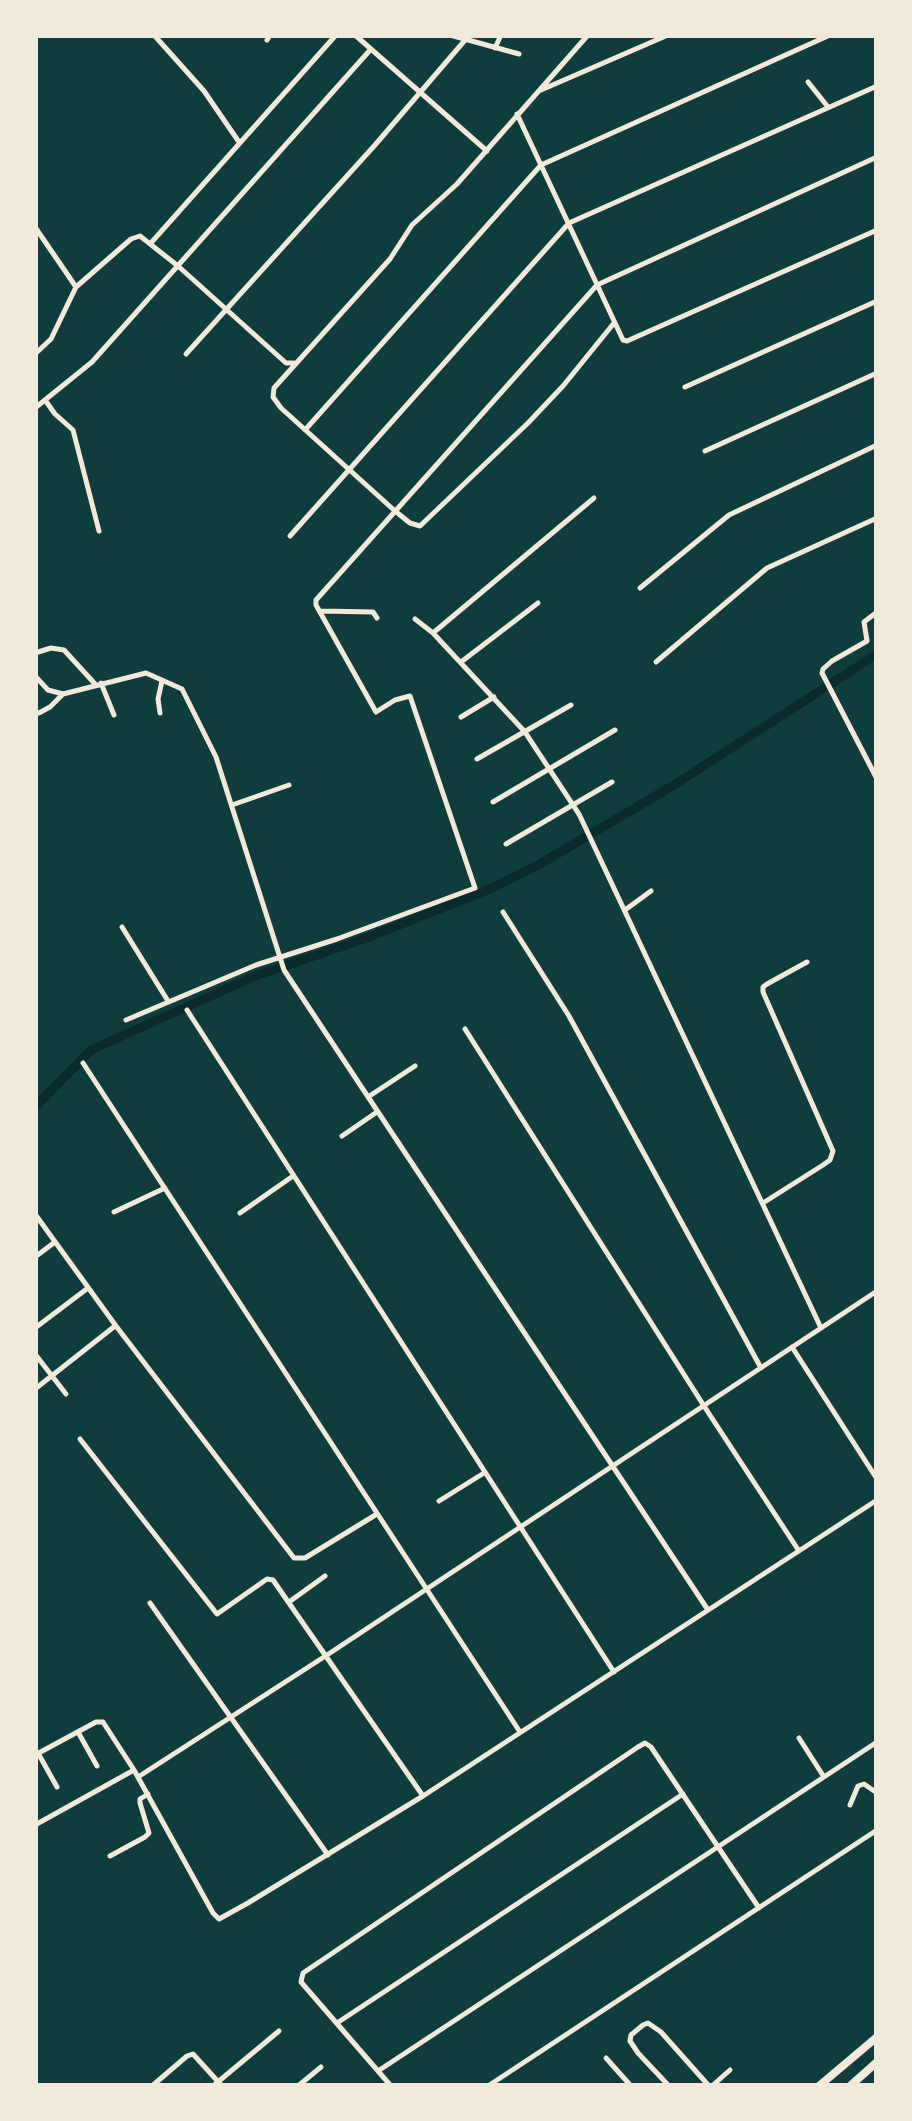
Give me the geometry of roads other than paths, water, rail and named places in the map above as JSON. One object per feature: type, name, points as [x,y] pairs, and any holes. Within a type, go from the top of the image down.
[{"type":"main road","points":[[819,2086],[877,2037]]},
{"type":"main road","points":[[850,2086],[877,2062]]},
{"type":"street","points":[[154,35],[204,91],[240,143]]},
{"type":"street","points":[[150,244],[336,35]]},
{"type":"street","points":[[355,35],[487,150]]},
{"type":"street","points":[[450,35],[519,54]]},
{"type":"street","points":[[495,48],[501,35]]},
{"type":"street","points":[[588,35],[457,184],[412,225],[382,268],[274,388],[272,397],[416,526],[425,523],[528,423],[614,323]]},
{"type":"street","points":[[538,91],[668,35]]},
{"type":"street","points":[[306,430],[541,165],[830,35]]},
{"type":"street","points":[[186,354],[466,40]]},
{"type":"street","points":[[35,408],[92,362],[371,48]]},
{"type":"street","points":[[808,82],[828,108]]},
{"type":"street","points":[[290,536],[568,224],[877,86]]},
{"type":"street","points":[[518,114],[614,323],[627,342],[877,230]]},
{"type":"street","points":[[126,1020],[280,956],[337,940],[475,888],[410,696],[394,700],[376,712],[316,605],[319,596],[596,285],[877,157]]},
{"type":"street","points":[[35,227],[76,287]]},
{"type":"street","points":[[35,354],[52,340],[76,287],[140,236],[286,362],[298,363]]},
{"type":"street","points":[[685,387],[877,302]]},
{"type":"street","points":[[705,451],[877,373]]},
{"type":"street","points":[[46,400],[74,430],[98,531]]},
{"type":"street","points":[[640,588],[737,510],[877,446]]},
{"type":"street","points":[[432,633],[594,498]]},
{"type":"street","points":[[656,662],[766,568],[877,518]]},
{"type":"street","points":[[460,662],[538,603]]},
{"type":"street","points":[[320,611],[373,612],[378,618]]},
{"type":"street","points":[[877,612],[864,622],[867,641],[823,668],[824,678],[877,779]]},
{"type":"street","points":[[414,619],[432,633],[525,732],[573,804],[821,1328]]},
{"type":"street","points":[[35,653],[51,648],[64,650],[99,684],[114,715]]},
{"type":"street","points":[[39,713],[63,694],[146,673],[182,689],[216,757],[284,970],[708,1610]]},
{"type":"street","points":[[35,676],[48,690],[63,694]]},
{"type":"street","points":[[160,713],[162,681]]},
{"type":"street","points":[[460,717],[494,697]]},
{"type":"street","points":[[478,759],[571,705]]},
{"type":"street","points":[[493,802],[615,730]]},
{"type":"street","points":[[506,844],[612,782]]},
{"type":"street","points":[[232,805],[289,785]]},
{"type":"street","points":[[624,910],[651,891]]},
{"type":"street","points":[[503,912],[570,1016],[761,1368]]},
{"type":"street","points":[[122,927],[169,1002]]},
{"type":"street","points":[[762,1204],[824,1165],[832,1152],[763,992],[767,984],[807,962]]},
{"type":"street","points":[[187,1010],[614,1672]]},
{"type":"street","points":[[464,1029],[799,1551]]},
{"type":"street","points":[[82,1063],[520,1732]]},
{"type":"street","points":[[368,1097],[414,1066]]},
{"type":"street","points":[[342,1136],[378,1112]]},
{"type":"street","points":[[240,1213],[293,1176]]},
{"type":"street","points":[[114,1212],[164,1188]]},
{"type":"street","points":[[35,1214],[294,1558],[305,1558],[378,1513]]},
{"type":"street","points":[[35,1257],[55,1242]]},
{"type":"street","points":[[35,1328],[88,1288]]},
{"type":"street","points":[[35,1825],[136,1774],[231,1717],[877,1291]]},
{"type":"street","points":[[35,1389],[116,1326]]},
{"type":"street","points":[[792,1347],[877,1479]]},
{"type":"street","points":[[35,1354],[66,1394]]},
{"type":"street","points":[[80,1438],[217,1614],[272,1580],[423,1796]]},
{"type":"street","points":[[439,1502],[484,1472]]},
{"type":"street","points":[[56,1787],[36,1754],[96,1722],[103,1722],[219,1919],[423,1796],[877,1500]]},
{"type":"street","points":[[289,1602],[325,1576]]},
{"type":"street","points":[[150,1603],[328,1855]]},
{"type":"street","points":[[78,1732],[97,1766]]},
{"type":"street","points":[[799,1738],[824,1777]]},
{"type":"street","points":[[378,2072],[877,1742]]},
{"type":"street","points":[[391,2086],[301,1982],[303,1973],[638,1746],[645,1743],[651,1747],[759,1908]]},
{"type":"street","points":[[850,1805],[858,1786],[864,1784],[877,1793]]},
{"type":"street","points":[[110,1856],[146,1837],[149,1832],[140,1799],[148,1794]]},
{"type":"street","points":[[337,2024],[683,1794]]},
{"type":"street","points":[[488,2086],[877,1830]]},
{"type":"street","points":[[669,2086],[633,2046],[631,2034],[643,2024],[661,2032],[710,2086],[730,2070]]},
{"type":"street","points":[[152,2086],[193,2054],[217,2085],[278,2030]]},
{"type":"street","points":[[606,2058],[631,2086]]},
{"type":"street","points":[[298,2086],[321,2066]]},
{"type":"waterway","points":[[35,1107],[91,1050],[255,976],[364,939],[492,888],[540,864],[674,785],[877,654]]}]
